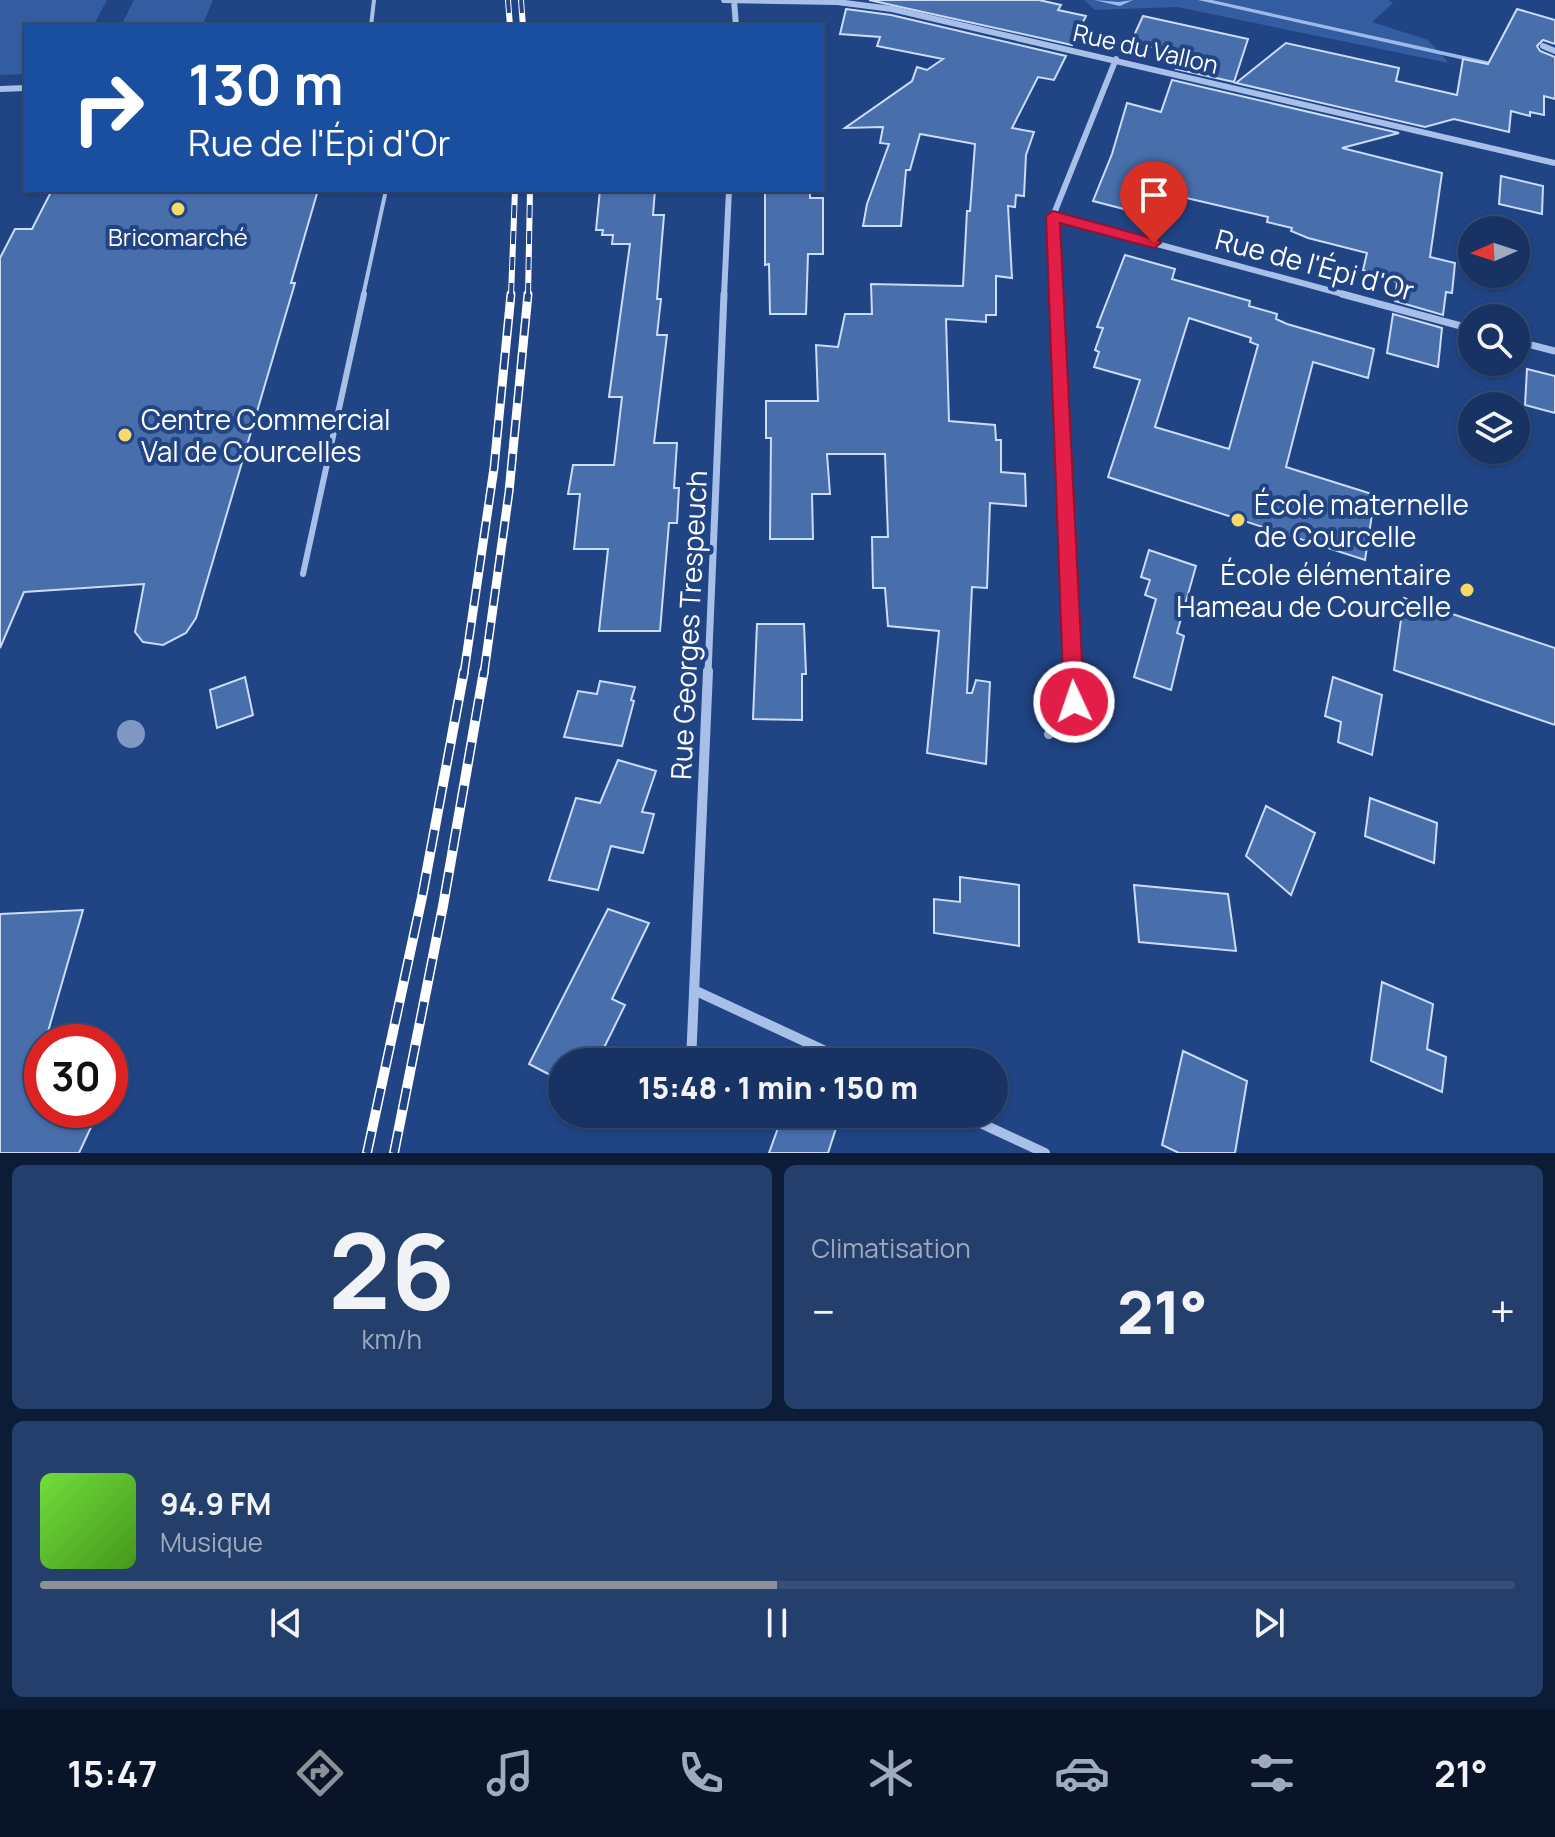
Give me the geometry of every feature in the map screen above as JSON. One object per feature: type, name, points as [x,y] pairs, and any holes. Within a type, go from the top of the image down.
[{"type":"street","name":"Rue du Vallon","points":[[724,0],[837,2],[892,9],[1555,163]]},
{"type":"street","points":[[734,0],[736,24]]},
{"type":"street","points":[[1543,46],[1555,51]]},
{"type":"street","points":[[1049,734],[1074,702],[1053,216],[1116,59]]},
{"type":"street","points":[[0,89],[24,88]]},
{"type":"street","name":"Rue Georges Trespeuch","points":[[692,1048],[729,192]]},
{"type":"street","name":"Rue de l'Épi d'Or","points":[[1053,216],[1458,325]]},
{"type":"street","points":[[1530,345],[1555,351]]},
{"type":"street","points":[[694,990],[819,1048]]},
{"type":"street","points":[[991,1128],[1045,1153]]},
{"type":"lane","points":[[371,24],[374,0]]},
{"type":"lane","points":[[303,574],[386,192]]},
{"type":"shaded area","points":[[0,0],[107,0],[94,24],[24,24],[24,74],[0,75]]},
{"type":"shaded area","points":[[134,0],[213,0],[203,24],[122,24]]},
{"type":"shaded area","points":[[1084,0],[1389,0],[1393,3],[1372,22],[1428,40],[1449,63],[1177,7],[1095,10]]},
{"type":"building","points":[[869,0],[1039,0],[1061,5],[1058,10],[1086,16],[1072,45]]},
{"type":"building","points":[[846,9],[891,15],[1066,56],[1054,80],[1038,77],[1012,128],[1034,132],[1026,155],[1024,196],[1016,195],[1015,207],[1008,206],[1012,278],[996,276],[996,315],[986,315],[986,322],[946,319],[949,421],[995,425],[996,440],[1001,440],[1001,472],[1025,474],[1026,506],[990,503],[987,588],[972,587],[967,693],[972,693],[976,680],[990,682],[986,764],[927,753],[939,631],[888,626],[885,588],[873,588],[872,537],[888,537],[885,454],[827,454],[830,494],[812,494],[813,539],[770,539],[771,438],[766,438],[766,401],[818,401],[816,345],[838,347],[845,314],[872,314],[871,284],[963,286],[975,144],[920,134],[910,170],[906,170],[901,226],[863,226],[867,204],[889,144],[880,143],[883,127],[845,128],[912,81],[917,67],[927,70],[943,59],[877,46],[880,37],[840,34]]},
{"type":"building","points":[[1517,9],[1555,20],[1555,44],[1543,40],[1537,46],[1540,51],[1555,57],[1555,99],[1544,96],[1544,115],[1530,112],[1530,116],[1511,111],[1509,132],[1454,119],[1425,127],[1236,83],[1286,43],[1399,68],[1396,81],[1457,95],[1463,59],[1488,64]]},
{"type":"building","points":[[1143,16],[1248,39],[1234,82],[1176,69],[1181,54],[1131,42]]},
{"type":"building","points":[[1172,80],[1399,133],[1342,148],[1442,173],[1430,257],[1455,263],[1452,293],[1446,292],[1443,315],[1395,301],[1397,282],[1363,270],[1367,253],[1308,238],[1291,231],[1292,228],[1267,222],[1268,217],[1152,190],[1143,214],[1093,201],[1112,154],[1127,103],[1161,112]]},
{"type":"building","points":[[1501,176],[1543,186],[1542,214],[1499,204]]},
{"type":"building","name":"Centre Commercial Val de Courcelles","points":[[51,192],[317,192],[291,283],[295,283],[196,618],[186,633],[163,645],[143,642],[135,632],[144,584],[24,592],[0,648],[0,258],[15,229],[32,229]]},
{"type":"building","points":[[600,192],[655,192],[653,215],[664,215],[657,335],[667,335],[654,443],[677,443],[674,488],[679,488],[677,523],[669,523],[660,631],[599,631],[608,549],[574,549],[580,494],[568,494],[573,465],[614,465],[622,397],[609,397],[630,244],[612,244],[613,235],[602,235],[603,230],[596,230]]},
{"type":"building","points":[[765,192],[810,192],[810,198],[823,198],[823,254],[808,254],[806,314],[770,314],[769,264],[765,265]]},
{"type":"building","points":[[1125,255],[1175,269],[1172,279],[1250,301],[1249,306],[1277,314],[1276,319],[1287,324],[1374,349],[1368,378],[1313,362],[1286,467],[1375,495],[1365,560],[1108,477],[1140,380],[1094,367],[1099,352],[1095,350],[1103,328],[1097,327]],"holes":[[[1189,318],[1251,338],[1250,342],[1258,345],[1229,449],[1155,427]]]},
{"type":"building","points":[[1393,314],[1442,328],[1438,367],[1387,353]]},
{"type":"building","points":[[1530,370],[1555,376],[1555,413],[1530,406],[1530,392],[1526,392]]},
{"type":"building","points":[[1149,550],[1196,566],[1177,633],[1184,636],[1171,690],[1134,677],[1156,599],[1145,595],[1150,580],[1141,577]]},
{"type":"building","points":[[1404,598],[1555,648],[1555,725],[1394,670]]},
{"type":"building","points":[[757,624],[804,624],[806,674],[802,674],[802,720],[753,719]]},
{"type":"building","points":[[245,677],[253,715],[217,728],[210,690]]},
{"type":"building","points":[[1333,677],[1382,695],[1372,755],[1338,742],[1341,722],[1325,716]]},
{"type":"building","points":[[600,681],[635,687],[622,746],[564,737],[578,691],[597,694]]},
{"type":"building","points":[[618,760],[656,771],[642,812],[654,814],[643,853],[611,846],[598,890],[549,880],[576,798],[600,803]]},
{"type":"building","points":[[1370,798],[1437,823],[1434,863],[1365,836]]},
{"type":"building","points":[[1266,806],[1315,833],[1291,895],[1246,856]]},
{"type":"building","points":[[960,877],[1019,885],[1019,946],[934,933],[934,899],[960,902]]},
{"type":"building","points":[[1134,885],[1228,894],[1236,951],[1139,942]]},
{"type":"building","points":[[608,909],[649,923],[612,999],[625,1005],[604,1048],[548,1048],[548,1074],[529,1064]]},
{"type":"building","points":[[83,910],[50,1024],[24,1024],[24,1128],[91,1128],[79,1153],[0,1153],[0,914]]},
{"type":"building","points":[[1382,982],[1433,1004],[1427,1049],[1446,1057],[1442,1092],[1371,1061]]},
{"type":"building","points":[[1183,1051],[1247,1081],[1235,1153],[1179,1153],[1162,1145]]},
{"type":"building","points":[[778,1128],[836,1128],[828,1153],[769,1153]]},
{"type":"waterway","points":[[1098,0],[1120,4],[1129,0]]},
{"type":"waterway","points":[[1202,0],[1500,66]]},
{"type":"railway","points":[[508,0],[510,24]]},
{"type":"railway","points":[[521,0],[523,24]]},
{"type":"railway","points":[[511,296],[515,192]]},
{"type":"railway","points":[[528,296],[530,192]]},
{"type":"railway","points":[[464,673],[494,468],[511,294]]},
{"type":"railway","points":[[484,673],[509,492],[528,294]]},
{"type":"railway","points":[[367,1153],[422,897],[464,671]]},
{"type":"railway","points":[[394,1153],[443,906],[484,671]]},
{"type":"place","name":"Bricomarché","points":[[178,209]]},
{"type":"place","name":"Centre Commercial Val de Courcelles","points":[[125,435]]},
{"type":"place","name":"École maternelle de Courcelle","points":[[1238,520]]},
{"type":"place","name":"École élémentaire Hameau de Courcelle","points":[[1467,590]]},
{"type":"route","points":[[1074,702],[1053,216],[1154,243]]}]
